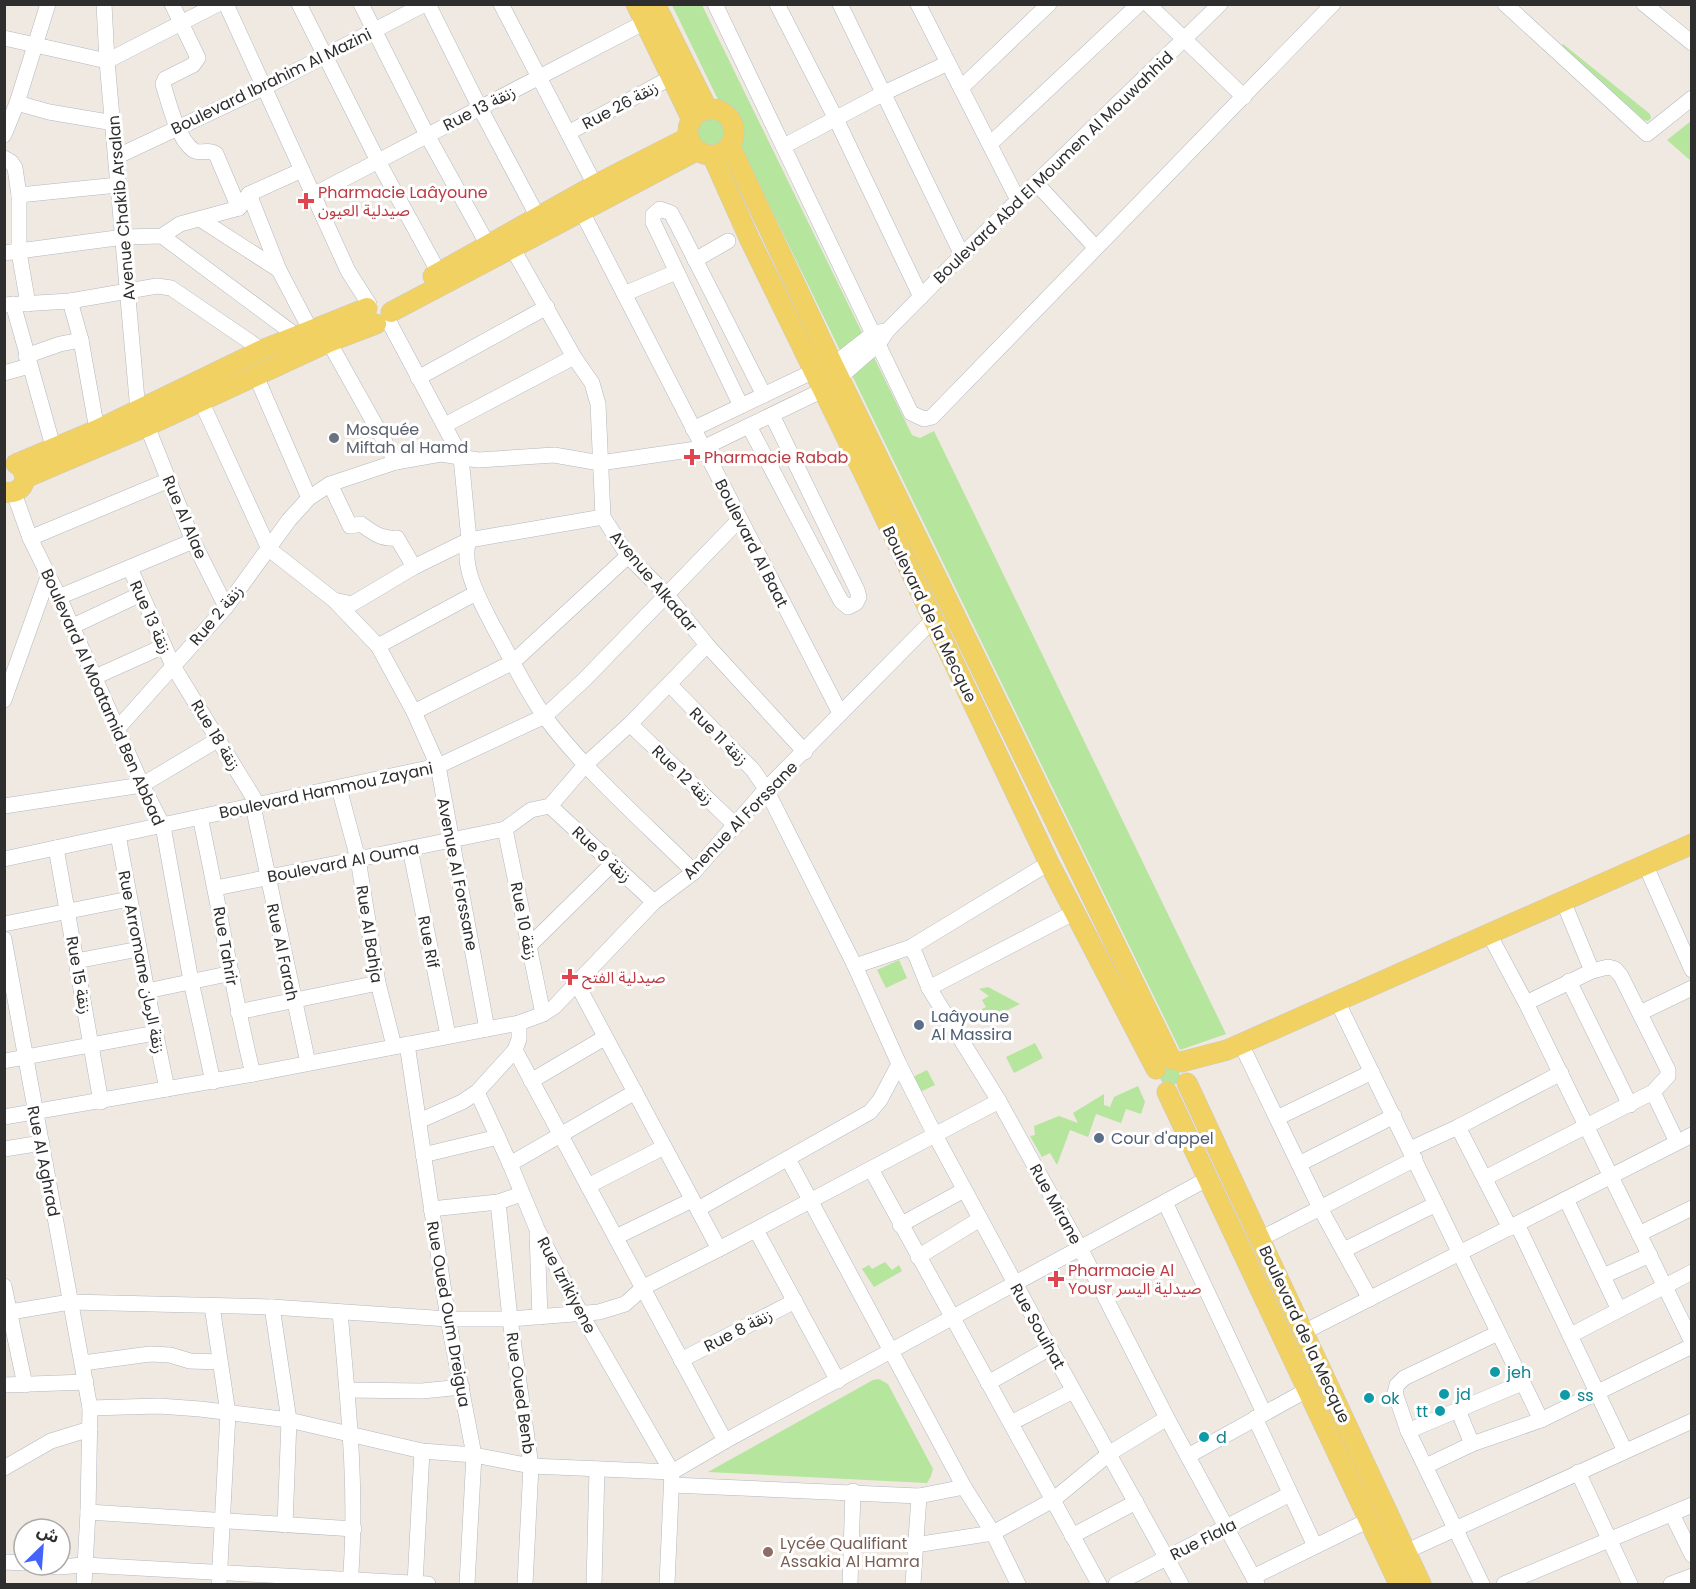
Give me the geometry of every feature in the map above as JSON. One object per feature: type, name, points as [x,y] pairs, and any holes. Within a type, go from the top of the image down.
[{"type":"main road","name":"Boulevard de la Mecque","points":[[636,4],[654,10]]},
{"type":"main road","name":"Boulevard de la Mecque","points":[[654,10],[672,77],[1049,864],[1075,912],[1177,1070],[1180,1090],[1167,1092],[1399,1584]]},
{"type":"main road","name":"Boulevard de la Mecque","points":[[654,10],[700,135]]},
{"type":"main road","points":[[10,478],[143,419],[262,350],[305,334],[379,312],[513,249],[582,212],[700,135],[723,113],[733,124],[734,132],[730,146],[718,154],[700,135]]},
{"type":"main road","points":[[10,478],[54,450],[98,430],[201,401],[329,342],[439,273],[595,185],[700,135]]},
{"type":"main road","name":"Boulevard de la Mecque","points":[[730,146],[836,372],[1260,1239],[1421,1584]]},
{"type":"main road","points":[[1177,1070],[1234,1047],[1692,844]]},
{"type":"street","points":[[4,135],[17,103],[48,4]]},
{"type":"street","name":"Avenue Chakib Arsalan","points":[[104,4],[118,185],[143,419]]},
{"type":"street","points":[[172,4],[198,58],[193,65],[165,79],[163,84],[178,128],[197,152],[209,151],[216,154],[238,208]]},
{"type":"street","points":[[4,38],[107,61],[218,4]]},
{"type":"street","points":[[226,4],[348,271],[379,312],[445,425],[461,457],[469,540],[466,550],[476,593],[513,662],[545,716],[586,764],[694,872]]},
{"type":"street","points":[[300,4],[378,161],[439,273]]},
{"type":"street","points":[[361,4],[427,135],[488,245]]},
{"type":"street","points":[[427,4],[538,217]]},
{"type":"street","name":"Boulevard Ibrahim Al Mazini","points":[[117,157],[265,87],[427,4]]},
{"type":"street","points":[[501,4],[595,185]]},
{"type":"street","points":[[716,4],[784,146],[880,336],[911,413],[917,418],[928,419],[1333,4]]},
{"type":"street","points":[[777,4],[836,118],[921,297]]},
{"type":"street","points":[[840,4],[962,255]]},
{"type":"street","points":[[918,4],[1018,200]]},
{"type":"street","points":[[961,88],[1049,4]]},
{"type":"street","points":[[990,144],[1139,4]]},
{"type":"street","points":[[1148,4],[1244,97]]},
{"type":"street","name":"Boulevard Abd El Moumen Al Mouwahhid","points":[[836,372],[880,336],[921,297],[1220,4]]},
{"type":"street","points":[[1505,4],[1647,134],[1692,98]]},
{"type":"street","points":[[1644,4],[1692,43]]},
{"type":"street","name":"Rue 13 زنقة","points":[[313,195],[539,77],[654,10]]},
{"type":"street","points":[[784,146],[884,93],[948,63]]},
{"type":"street","name":"Rue 26 زنقة","points":[[568,133],[672,77]]},
{"type":"street","points":[[17,103],[49,112],[114,123]]},
{"type":"street","points":[[4,158],[15,168],[19,195],[12,253],[15,304],[28,361],[54,450]]},
{"type":"street","points":[[12,253],[124,237],[162,236],[180,224],[238,208],[249,194],[302,170]]},
{"type":"street","points":[[1036,183],[1096,248]]},
{"type":"street","points":[[19,195],[118,185]]},
{"type":"street","points":[[249,194],[305,334]]},
{"type":"street","points":[[741,406],[653,222],[655,212],[665,209],[671,213],[764,395]]},
{"type":"street","name":"Boulevard Al Baat","points":[[582,212],[840,713]]},
{"type":"street","points":[[200,219],[279,270]]},
{"type":"street","points":[[162,236],[305,334]]},
{"type":"street","points":[[695,260],[728,241]]},
{"type":"street","name":"Avenue Alkadar","points":[[513,249],[591,383],[598,404],[603,517],[628,555],[666,594],[707,645],[805,752]]},
{"type":"street","points":[[624,294],[676,272]]},
{"type":"street","points":[[15,304],[70,301],[157,286],[171,288],[262,350]]},
{"type":"street","points":[[70,301],[81,340],[98,430]]},
{"type":"street","points":[[418,378],[547,307]]},
{"type":"street","points":[[4,373],[60,344],[81,340]]},
{"type":"street","points":[[329,342],[396,462]]},
{"type":"street","points":[[445,425],[574,357]]},
{"type":"street","points":[[693,429],[814,371]]},
{"type":"street","points":[[256,376],[309,498]]},
{"type":"street","name":"Rue 2 زنقة","points":[[118,728],[226,607],[289,520],[309,498],[330,484],[396,462],[441,454],[478,460],[554,455],[600,463],[703,448],[823,390]]},
{"type":"street","name":"Avenue Al Forssane","points":[[201,401],[269,549],[334,600],[378,646],[414,712],[438,766],[487,1029]]},
{"type":"street","points":[[749,426],[841,601],[848,607],[856,603],[859,597],[857,590],[772,415]]},
{"type":"street","name":"Rue Al Alae","points":[[143,419],[170,480],[193,541],[226,607]]},
{"type":"street","name":"Boulevard Al Moatamid Ben Abbad","points":[[10,478],[30,538],[59,597],[142,785],[163,826],[191,981],[213,1082]]},
{"type":"street","points":[[30,538],[170,480]]},
{"type":"street","points":[[330,484],[350,526],[361,524],[388,539],[397,538],[414,567]]},
{"type":"street","points":[[334,600],[352,604],[414,567],[469,540],[603,517]]},
{"type":"street","name":"Boulevard Hammou Zayani","points":[[4,859],[438,766],[545,716],[585,679],[739,520]]},
{"type":"street","points":[[59,597],[193,541]]},
{"type":"street","points":[[414,712],[513,662],[628,555]]},
{"type":"street","name":"Rue 13 زنقة","points":[[130,567],[173,666]]},
{"type":"street","points":[[4,700],[48,577]]},
{"type":"street","points":[[378,646],[476,593]]},
{"type":"street","points":[[71,627],[141,594]]},
{"type":"street","name":"Anenue Al Forssane","points":[[519,1023],[554,1007],[654,902],[694,872],[766,789],[932,621]]},
{"type":"street","points":[[505,829],[531,810],[550,806],[586,764],[630,724],[707,645]]},
{"type":"street","points":[[95,677],[164,646]]},
{"type":"street","name":"Rue 18 زنقة","points":[[173,666],[219,739],[256,806]]},
{"type":"street","name":"Rue 11 زنقة","points":[[669,684],[753,770],[766,789],[855,966]]},
{"type":"street","name":"Rue 12 زنقة","points":[[630,724],[736,826]]},
{"type":"street","points":[[4,806],[142,785],[219,739]]},
{"type":"street","name":"Rue Al Bahja","points":[[339,788],[358,859],[378,983],[400,1045]]},
{"type":"street","name":"Rue Al Farah","points":[[256,806],[267,878],[308,1063]]},
{"type":"street","name":"Rue 9 زنقة","points":[[550,806],[654,902]]},
{"type":"street","name":"Rue Tahrir","points":[[200,818],[216,888],[238,1012],[253,1074]]},
{"type":"street","name":"Boulevard Al Ouma","points":[[216,888],[505,829]]},
{"type":"street","name":"Rue 10 زنقة","points":[[505,829],[543,1014]]},
{"type":"street","name":"Rue Arromane زنقة الرمان","points":[[118,836],[167,1089]]},
{"type":"street","name":"Rue 15 زنقة","points":[[56,848],[101,1102]]},
{"type":"street","name":"Rue Rif","points":[[410,849],[448,1035]]},
{"type":"street","points":[[529,946],[613,863]]},
{"type":"street","points":[[855,966],[911,947],[1049,864]]},
{"type":"street","points":[[1645,864],[1692,970]]},
{"type":"street","points":[[4,924],[129,899]]},
{"type":"street","points":[[1563,901],[1592,971]]},
{"type":"street","points":[[929,988],[1075,912]]},
{"type":"street","points":[[1426,1466],[1473,1444],[1541,1420],[1599,1393],[1692,1344],[1612,1176],[1489,934]]},
{"type":"street","name":"Rue Al Aghrad","points":[[4,939],[90,1408],[84,1584]]},
{"type":"street","name":"Rue Mirane","points":[[911,947],[929,988],[999,1101],[1080,1248],[1167,1418],[1255,1581]]},
{"type":"street","points":[[76,961],[139,949]]},
{"type":"street","name":"Rue Souihat","points":[[855,966],[899,1064],[964,1190],[1181,1584]]},
{"type":"street","points":[[1485,1178],[1630,1105],[1653,1092],[1668,1076],[1668,1070],[1640,1013],[1615,969],[1608,967],[1592,971],[1526,1003]]},
{"type":"street","points":[[147,991],[232,973]]},
{"type":"street","points":[[1569,981],[1630,1105]]},
{"type":"street","points":[[238,1012],[378,983]]},
{"type":"street","points":[[577,984],[719,1249]]},
{"type":"street","points":[[1640,1013],[1692,988]]},
{"type":"street","points":[[1337,1001],[1541,1420]]},
{"type":"street","points":[[4,1117],[213,1082],[519,1023],[519,1039],[515,1050],[477,1092],[462,1102],[419,1121]]},
{"type":"street","points":[[4,1061],[155,1033]]},
{"type":"street","points":[[531,1081],[604,1038]]},
{"type":"street","name":"Rue Oued Oum Dreigua","points":[[400,1045],[419,1121],[448,1319],[474,1455],[467,1584]]},
{"type":"street","points":[[1234,1047],[1277,1118],[1320,1208],[1370,1299]]},
{"type":"street","points":[[515,1050],[725,1441]]},
{"type":"street","points":[[616,1237],[695,1205],[788,1159],[870,1112],[880,1100],[899,1064]]},
{"type":"street","points":[[1277,1118],[1372,1072]]},
{"type":"street","points":[[1260,1239],[1320,1208],[1458,1127],[1561,1073]]},
{"type":"street","name":"Rue Izrikiyene","points":[[477,1092],[537,1229],[672,1478]]},
{"type":"street","points":[[510,1164],[635,1092]]},
{"type":"street","points":[[1653,1092],[1677,1142]]},
{"type":"street","points":[[7,1313],[70,1302],[272,1307],[448,1319],[510,1319],[598,1312],[625,1304],[644,1287],[999,1101]]},
{"type":"street","points":[[1299,1164],[1394,1116]]},
{"type":"street","points":[[1458,1127],[1514,1226],[1571,1335],[1625,1451]]},
{"type":"street","points":[[1304,1332],[1692,1135]]},
{"type":"street","points":[[423,1155],[498,1137]]},
{"type":"street","points":[[4,1149],[42,1143]]},
{"type":"street","points":[[588,1186],[664,1147]]},
{"type":"street","points":[[788,1159],[964,1487],[993,1533],[1014,1583]]},
{"type":"street","points":[[871,1169],[1099,1584]]},
{"type":"street","points":[[672,1478],[725,1441],[1207,1179]]},
{"type":"street","points":[[900,1225],[964,1190]]},
{"type":"street","points":[[431,1209],[498,1202],[522,1194]]},
{"type":"street","points":[[1566,1199],[1619,1310]]},
{"type":"street","name":"Rue Oued Benb","points":[[498,1202],[510,1319],[531,1466],[525,1584]]},
{"type":"street","points":[[1165,1202],[1260,1416],[1290,1494],[1315,1546]]},
{"type":"street","points":[[1344,1250],[1436,1204]]},
{"type":"street","points":[[1639,1234],[1692,1208]]},
{"type":"street","points":[[918,1257],[980,1220]]},
{"type":"street","points":[[537,1229],[540,1317]]},
{"type":"street","points":[[756,1230],[838,1381]]},
{"type":"street","points":[[1603,1276],[1650,1255]]},
{"type":"street","points":[[1571,1335],[1692,1272]]},
{"type":"street","points":[[4,1286],[7,1313],[25,1385]]},
{"type":"street","name":"Rue 8 زنقة","points":[[681,1360],[795,1301]]},
{"type":"street","points":[[212,1306],[228,1413],[219,1579]]},
{"type":"street","points":[[272,1307],[289,1420],[285,1525]]},
{"type":"street","points":[[340,1312],[350,1434],[354,1529],[350,1582]]},
{"type":"street","points":[[1482,1584],[1408,1431],[1395,1393],[1397,1385],[1404,1378],[1498,1333]]},
{"type":"street","points":[[988,1383],[1050,1348]]},
{"type":"street","points":[[83,1364],[150,1354],[170,1355],[190,1361],[220,1362]]},
{"type":"street","points":[[4,1385],[86,1382]]},
{"type":"street","points":[[1408,1431],[1522,1383]]},
{"type":"street","points":[[347,1390],[416,1391],[462,1386]]},
{"type":"street","points":[[1188,1456],[1307,1390]]},
{"type":"street","points":[[1011,1423],[1074,1391]]},
{"type":"street","points":[[90,1408],[159,1406],[289,1420],[422,1451],[474,1455],[531,1466],[597,1469],[672,1478],[919,1496],[964,1487]]},
{"type":"street","points":[[1458,1410],[1473,1444]]},
{"type":"street","points":[[915,1545],[993,1533],[1053,1500],[1110,1453],[1167,1418]]},
{"type":"street","points":[[1407,1551],[1692,1421]]},
{"type":"street","points":[[4,1468],[51,1441],[90,1429]]},
{"type":"street","points":[[72,1566],[85,1565],[219,1579],[419,1584],[422,1451]]},
{"type":"street","points":[[594,1584],[597,1469]]},
{"type":"street","points":[[1578,1472],[1630,1584]]},
{"type":"street","points":[[667,1584],[672,1478]]},
{"type":"street","points":[[850,1584],[854,1491]]},
{"type":"street","name":"Rue Flala","points":[[1116,1584],[1290,1494]]},
{"type":"street","points":[[913,1584],[919,1496]]},
{"type":"street","points":[[1072,1536],[1136,1502]]},
{"type":"street","points":[[1504,1584],[1692,1505]]},
{"type":"street","points":[[88,1512],[354,1529]]},
{"type":"street","points":[[1672,1514],[1692,1555]]},
{"type":"street","points":[[1255,1581],[1315,1546],[1369,1520]]},
{"type":"street","points":[[1671,1584],[1692,1576]]},
{"type":"green space","points":[[672,5],[702,5],[912,435],[920,438],[934,431],[1226,1034],[1180,1050]]},
{"type":"green space","points":[[1563,44],[1650,114],[1651,118],[1648,121],[1644,120],[1561,46]]},
{"type":"green space","points":[[712,117],[723,122],[728,133],[723,144],[712,149],[701,144],[696,133],[701,122]]},
{"type":"green space","points":[[1691,121],[1691,161],[1667,140]]},
{"type":"green space","points":[[899,960],[907,978],[886,988],[877,970]]},
{"type":"green space","points":[[988,987],[1020,1004],[988,1020],[982,1009],[986,1007],[982,1000],[989,996],[979,989]]},
{"type":"green space","points":[[1035,1043],[1043,1058],[1014,1073],[1006,1057]]},
{"type":"green space","points":[[1166,1066],[1174,1066],[1180,1072],[1180,1080],[1174,1086],[1166,1086],[1160,1080],[1160,1072]]},
{"type":"green space","points":[[927,1070],[935,1085],[920,1092],[913,1077]]},
{"type":"green space","points":[[1138,1086],[1145,1102],[1141,1114],[1126,1109],[1121,1123],[1096,1114],[1088,1137],[1070,1130],[1057,1165],[1050,1153],[1042,1157],[1030,1136],[1035,1135],[1034,1126],[1059,1116],[1078,1123],[1073,1113],[1104,1094],[1104,1105],[1110,1107],[1114,1097]]},
{"type":"green space","points":[[885,1262],[892,1270],[899,1265],[902,1271],[874,1287],[862,1269],[869,1265],[872,1269]]},
{"type":"green space","points":[[879,1379],[888,1384],[933,1469],[927,1483],[708,1472],[873,1380]]},
{"type":"place","name":"Pharmacie Laâyoune صيدلية العيون","points":[[306,201]]},
{"type":"place","name":"Mosquée Miftah al Hamd","points":[[334,438]]},
{"type":"place","name":"Pharmacie Rabab","points":[[692,457]]},
{"type":"place","name":"صيدلية الفتح","points":[[570,977]]},
{"type":"place","name":"Laâyoune Al Massira","points":[[919,1025]]},
{"type":"place","name":"Cour d'appel","points":[[1099,1138]]},
{"type":"place","name":"Pharmacie Al Yousr صيدلية اليسر","points":[[1056,1279]]},
{"type":"place","name":"jeh","points":[[1495,1372]]},
{"type":"place","name":"jd","points":[[1444,1394]]},
{"type":"place","name":"ss","points":[[1565,1395]]},
{"type":"place","name":"ok","points":[[1369,1398]]},
{"type":"place","name":"tt","points":[[1440,1411]]},
{"type":"place","name":"d","points":[[1204,1437]]},
{"type":"place","name":"Lycée Qualifiant Assakia Al Hamra","points":[[768,1552]]}]
